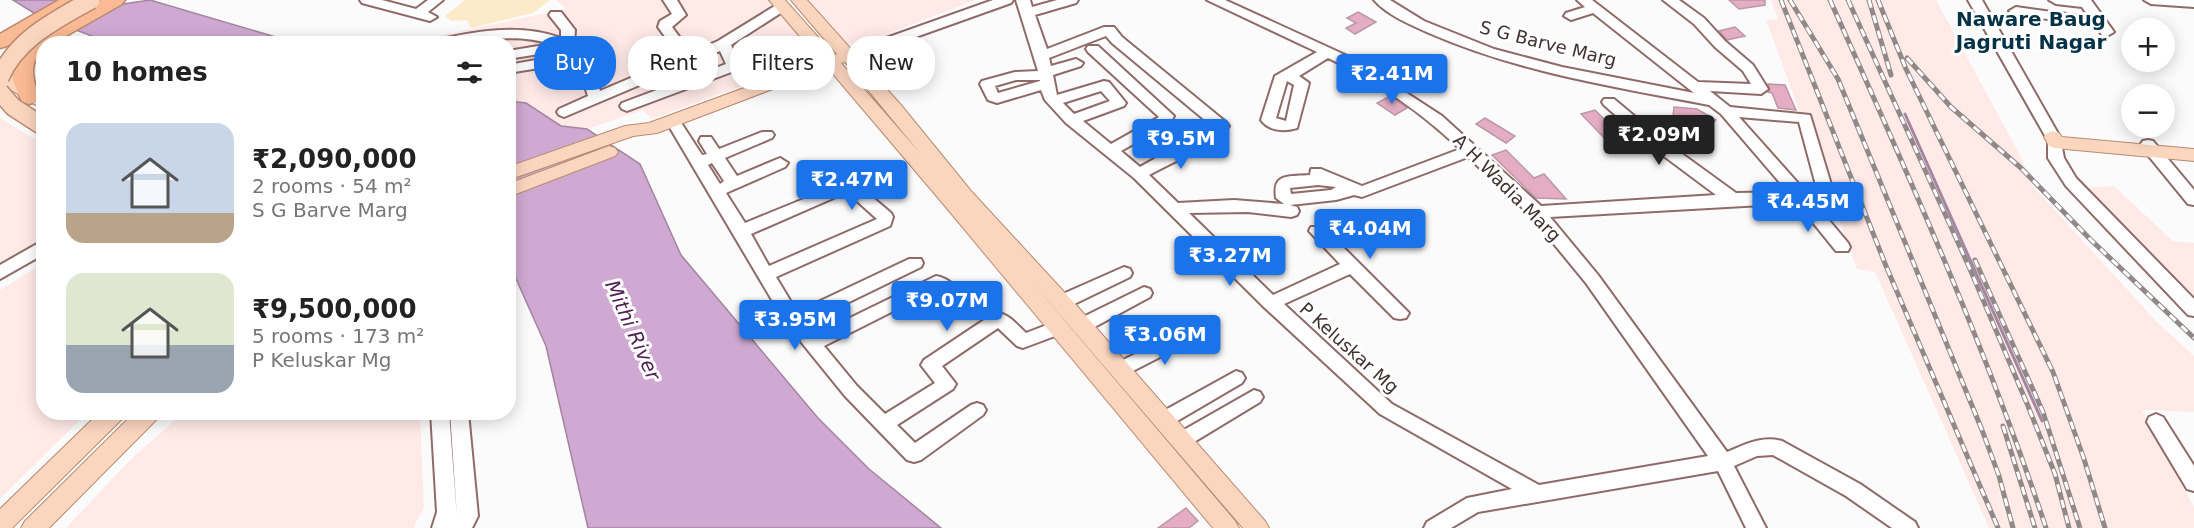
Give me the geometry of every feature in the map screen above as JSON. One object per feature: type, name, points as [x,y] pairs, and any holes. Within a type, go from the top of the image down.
[{"type":"highway","points":[[44,35],[73,0]]},
{"type":"highway","points":[[0,50],[84,0]]},
{"type":"highway","points":[[37,36],[98,0]]},
{"type":"highway","points":[[44,35],[108,0]]},
{"type":"highway","points":[[38,36],[115,0]]},
{"type":"highway","points":[[0,42],[36,36]]},
{"type":"highway","points":[[0,58],[36,37]]},
{"type":"highway","points":[[0,65],[36,40]]},
{"type":"highway","points":[[36,46],[23,63],[23,80],[36,101]]},
{"type":"main road","points":[[36,101],[0,76],[6,64],[21,47],[51,24],[91,0]]},
{"type":"main road","points":[[800,0],[839,58]]},
{"type":"main road","points":[[780,3],[839,58],[886,113],[958,199],[1055,325],[1227,528]]},
{"type":"main road","points":[[516,172],[640,133],[839,58]]},
{"type":"main road","points":[[0,93],[36,116]]},
{"type":"main road","points":[[0,93],[13,108],[36,122]]},
{"type":"main road","points":[[516,187],[640,133]]},
{"type":"main road","points":[[2054,139],[2150,148],[2194,155]]},
{"type":"main road","points":[[2150,148],[2194,148]]},
{"type":"main road","points":[[958,199],[1072,313],[1257,528]]},
{"type":"main road","points":[[1055,325],[1072,313]]},
{"type":"main road","points":[[0,513],[92,420]]},
{"type":"main road","points":[[0,524],[107,420]]},
{"type":"main road","points":[[33,528],[142,420]]},
{"type":"street","points":[[372,1],[424,16],[436,0]]},
{"type":"street","points":[[670,0],[679,15],[665,24],[672,36]]},
{"type":"street","points":[[839,58],[1006,0]]},
{"type":"street","points":[[1025,7],[1071,0]]},
{"type":"street","name":"A H Wadia Marg","points":[[1214,0],[1351,63],[1437,119],[1537,212],[1592,279],[1724,462],[1756,528]]},
{"type":"street","name":"S G Barve Marg","points":[[1381,0],[1418,24],[1494,54],[1720,106],[1805,118],[1825,191],[1802,197]]},
{"type":"street","points":[[1670,0],[1699,21],[1720,44],[1748,68],[1761,89],[1695,86]]},
{"type":"street","points":[[1975,0],[2054,139],[2056,158],[2070,182],[2194,310]]},
{"type":"street","points":[[2016,11],[2104,27],[2085,2],[2056,0]]},
{"type":"street","points":[[2151,0],[2194,3]]},
{"type":"street","points":[[718,46],[780,3]]},
{"type":"street","points":[[1571,16],[1589,4],[1720,106],[1802,197],[1842,247]]},
{"type":"street","name":"P Keluskar Mg","points":[[1025,7],[1049,79],[1073,121],[1139,174],[1271,303],[1386,409],[1536,493]]},
{"type":"street","points":[[556,15],[568,30],[568,36]]},
{"type":"street","points":[[1049,79],[1109,30],[1222,126],[1139,174]]},
{"type":"street","points":[[480,36],[496,33],[546,36]]},
{"type":"street","points":[[627,106],[732,67],[733,63],[723,44]]},
{"type":"street","points":[[1093,49],[1166,113],[1167,118],[1110,151]]},
{"type":"street","points":[[516,54],[534,51]]},
{"type":"street","points":[[1288,76],[1327,52]]},
{"type":"street","points":[[1049,79],[1076,63]]},
{"type":"street","points":[[516,68],[534,65]]},
{"type":"street","points":[[1049,79],[1122,73]]},
{"type":"street","points":[[1049,79],[1104,86],[1118,102],[1073,121]]},
{"type":"street","points":[[564,112],[628,83]]},
{"type":"street","points":[[593,90],[595,97]]},
{"type":"street","points":[[1609,102],[1658,144],[1734,199]]},
{"type":"street","points":[[1073,121],[1119,107]]},
{"type":"street","points":[[673,121],[734,184]]},
{"type":"street","points":[[708,159],[767,135]]},
{"type":"street","points":[[706,141],[708,159],[717,191],[794,321],[851,391],[914,454],[977,411]]},
{"type":"street","points":[[2150,148],[2194,200]]},
{"type":"street","points":[[1316,173],[1345,191],[1362,192],[1471,150]]},
{"type":"street","points":[[717,191],[780,163]]},
{"type":"street","points":[[742,231],[843,188],[852,188],[885,217],[884,222],[766,274]]},
{"type":"street","points":[[1537,212],[1734,199],[1802,197]]},
{"type":"street","points":[[1176,209],[1268,206],[1291,211]]},
{"type":"street","points":[[1317,231],[1400,313]]},
{"type":"street","points":[[0,273],[36,251]]},
{"type":"street","points":[[794,321],[915,263]]},
{"type":"street","points":[[1271,303],[1351,266]]},
{"type":"street","points":[[1072,313],[1124,273]]},
{"type":"street","points":[[812,344],[936,282],[941,283],[956,298]]},
{"type":"street","points":[[1072,313],[1144,293]]},
{"type":"street","points":[[884,424],[947,384],[930,365],[999,318],[1023,341],[1055,325]]},
{"type":"street","points":[[1121,369],[1193,332]]},
{"type":"street","points":[[1165,419],[1236,378]]},
{"type":"street","points":[[1182,440],[1254,397]]},
{"type":"street","points":[[441,420],[447,512],[442,528]]},
{"type":"street","points":[[460,420],[468,516],[461,528]]},
{"type":"street","points":[[2156,422],[2194,483]]},
{"type":"street","points":[[1441,526],[1474,504],[1724,462],[1756,448],[1775,447],[1853,490],[1908,528]]},
{"type":"shaded area","points":[[465,0],[550,0],[533,13],[471,28],[467,20],[452,21],[445,16]]},
{"type":"shaded area","points":[[556,0],[773,0],[802,36],[730,36],[730,90],[652,119],[643,110],[587,129],[561,126],[526,103],[516,102],[516,36],[439,36],[566,9]]},
{"type":"shaded area","points":[[808,0],[976,0],[882,36],[847,36],[846,43]]},
{"type":"shaded area","points":[[1771,0],[1936,0],[2021,157],[2032,185],[2156,321],[2194,356],[2194,412],[2142,410],[2194,507],[2194,528],[1989,528],[1875,272],[1857,269],[1766,20],[1778,19]]},
{"type":"shaded area","points":[[0,118],[36,140],[36,243],[0,264]]},
{"type":"shaded area","points":[[2114,186],[2173,241],[2194,243],[2194,303],[2080,188]]},
{"type":"shaded area","points":[[36,267],[36,420],[80,420],[0,499],[0,290]]},
{"type":"shaded area","points":[[175,420],[420,420],[424,508],[413,528],[66,528],[129,461]]},
{"type":"water","points":[[13,0],[112,0],[123,4],[150,0],[272,36],[92,36],[37,15]]},
{"type":"water","name":"Mithi River","points":[[516,102],[526,103],[561,126],[587,129],[640,164],[681,255],[818,418],[869,469],[941,528],[588,528],[546,346],[516,279]]},
{"type":"building","points":[[1729,0],[1765,0],[1765,5],[1739,9]]},
{"type":"building","points":[[1358,12],[1376,22],[1355,34],[1346,28],[1356,23],[1347,18]]},
{"type":"building","points":[[1735,27],[1745,36],[1727,40],[1719,31]]},
{"type":"building","points":[[1768,84],[1785,85],[1796,110],[1778,108],[1772,93],[1768,92],[1770,89]]},
{"type":"building","points":[[1390,96],[1407,108],[1395,115],[1377,103]]},
{"type":"building","points":[[1674,107],[1697,109],[1716,120],[1705,130],[1675,141],[1653,123],[1673,116]]},
{"type":"building","points":[[1595,110],[1626,141],[1611,145],[1581,114]]},
{"type":"building","points":[[1485,118],[1515,136],[1506,143],[1476,124]]},
{"type":"building","points":[[1506,150],[1534,178],[1544,174],[1566,199],[1536,198],[1492,155]]},
{"type":"building","points":[[1186,508],[1198,521],[1189,528],[1158,528]]},
{"type":"waterway","points":[[1905,114],[2042,421]]},
{"type":"railway","points":[[1781,0],[1886,266],[1998,528]]},
{"type":"railway","points":[[1790,0],[1838,79],[1982,430],[1999,476],[2013,528]]},
{"type":"railway","points":[[1830,0],[1945,261],[2023,460],[2046,528]]},
{"type":"railway","points":[[1848,0],[1970,269],[2028,406],[2055,474],[2069,528]]},
{"type":"railway","points":[[1869,0],[1891,75]]},
{"type":"railway","points":[[1878,0],[1906,69],[2053,372],[2084,459],[2105,528]]},
{"type":"railway","points":[[1907,58],[1951,107],[2021,168],[2091,240],[2194,338]]},
{"type":"railway","points":[[1975,260],[2043,412],[2080,528]]},
{"type":"railway","points":[[2003,426],[2035,528]]},
{"type":"district","name":"Naware Baug Jagruti Nagar","points":[[2031,30]]}]
